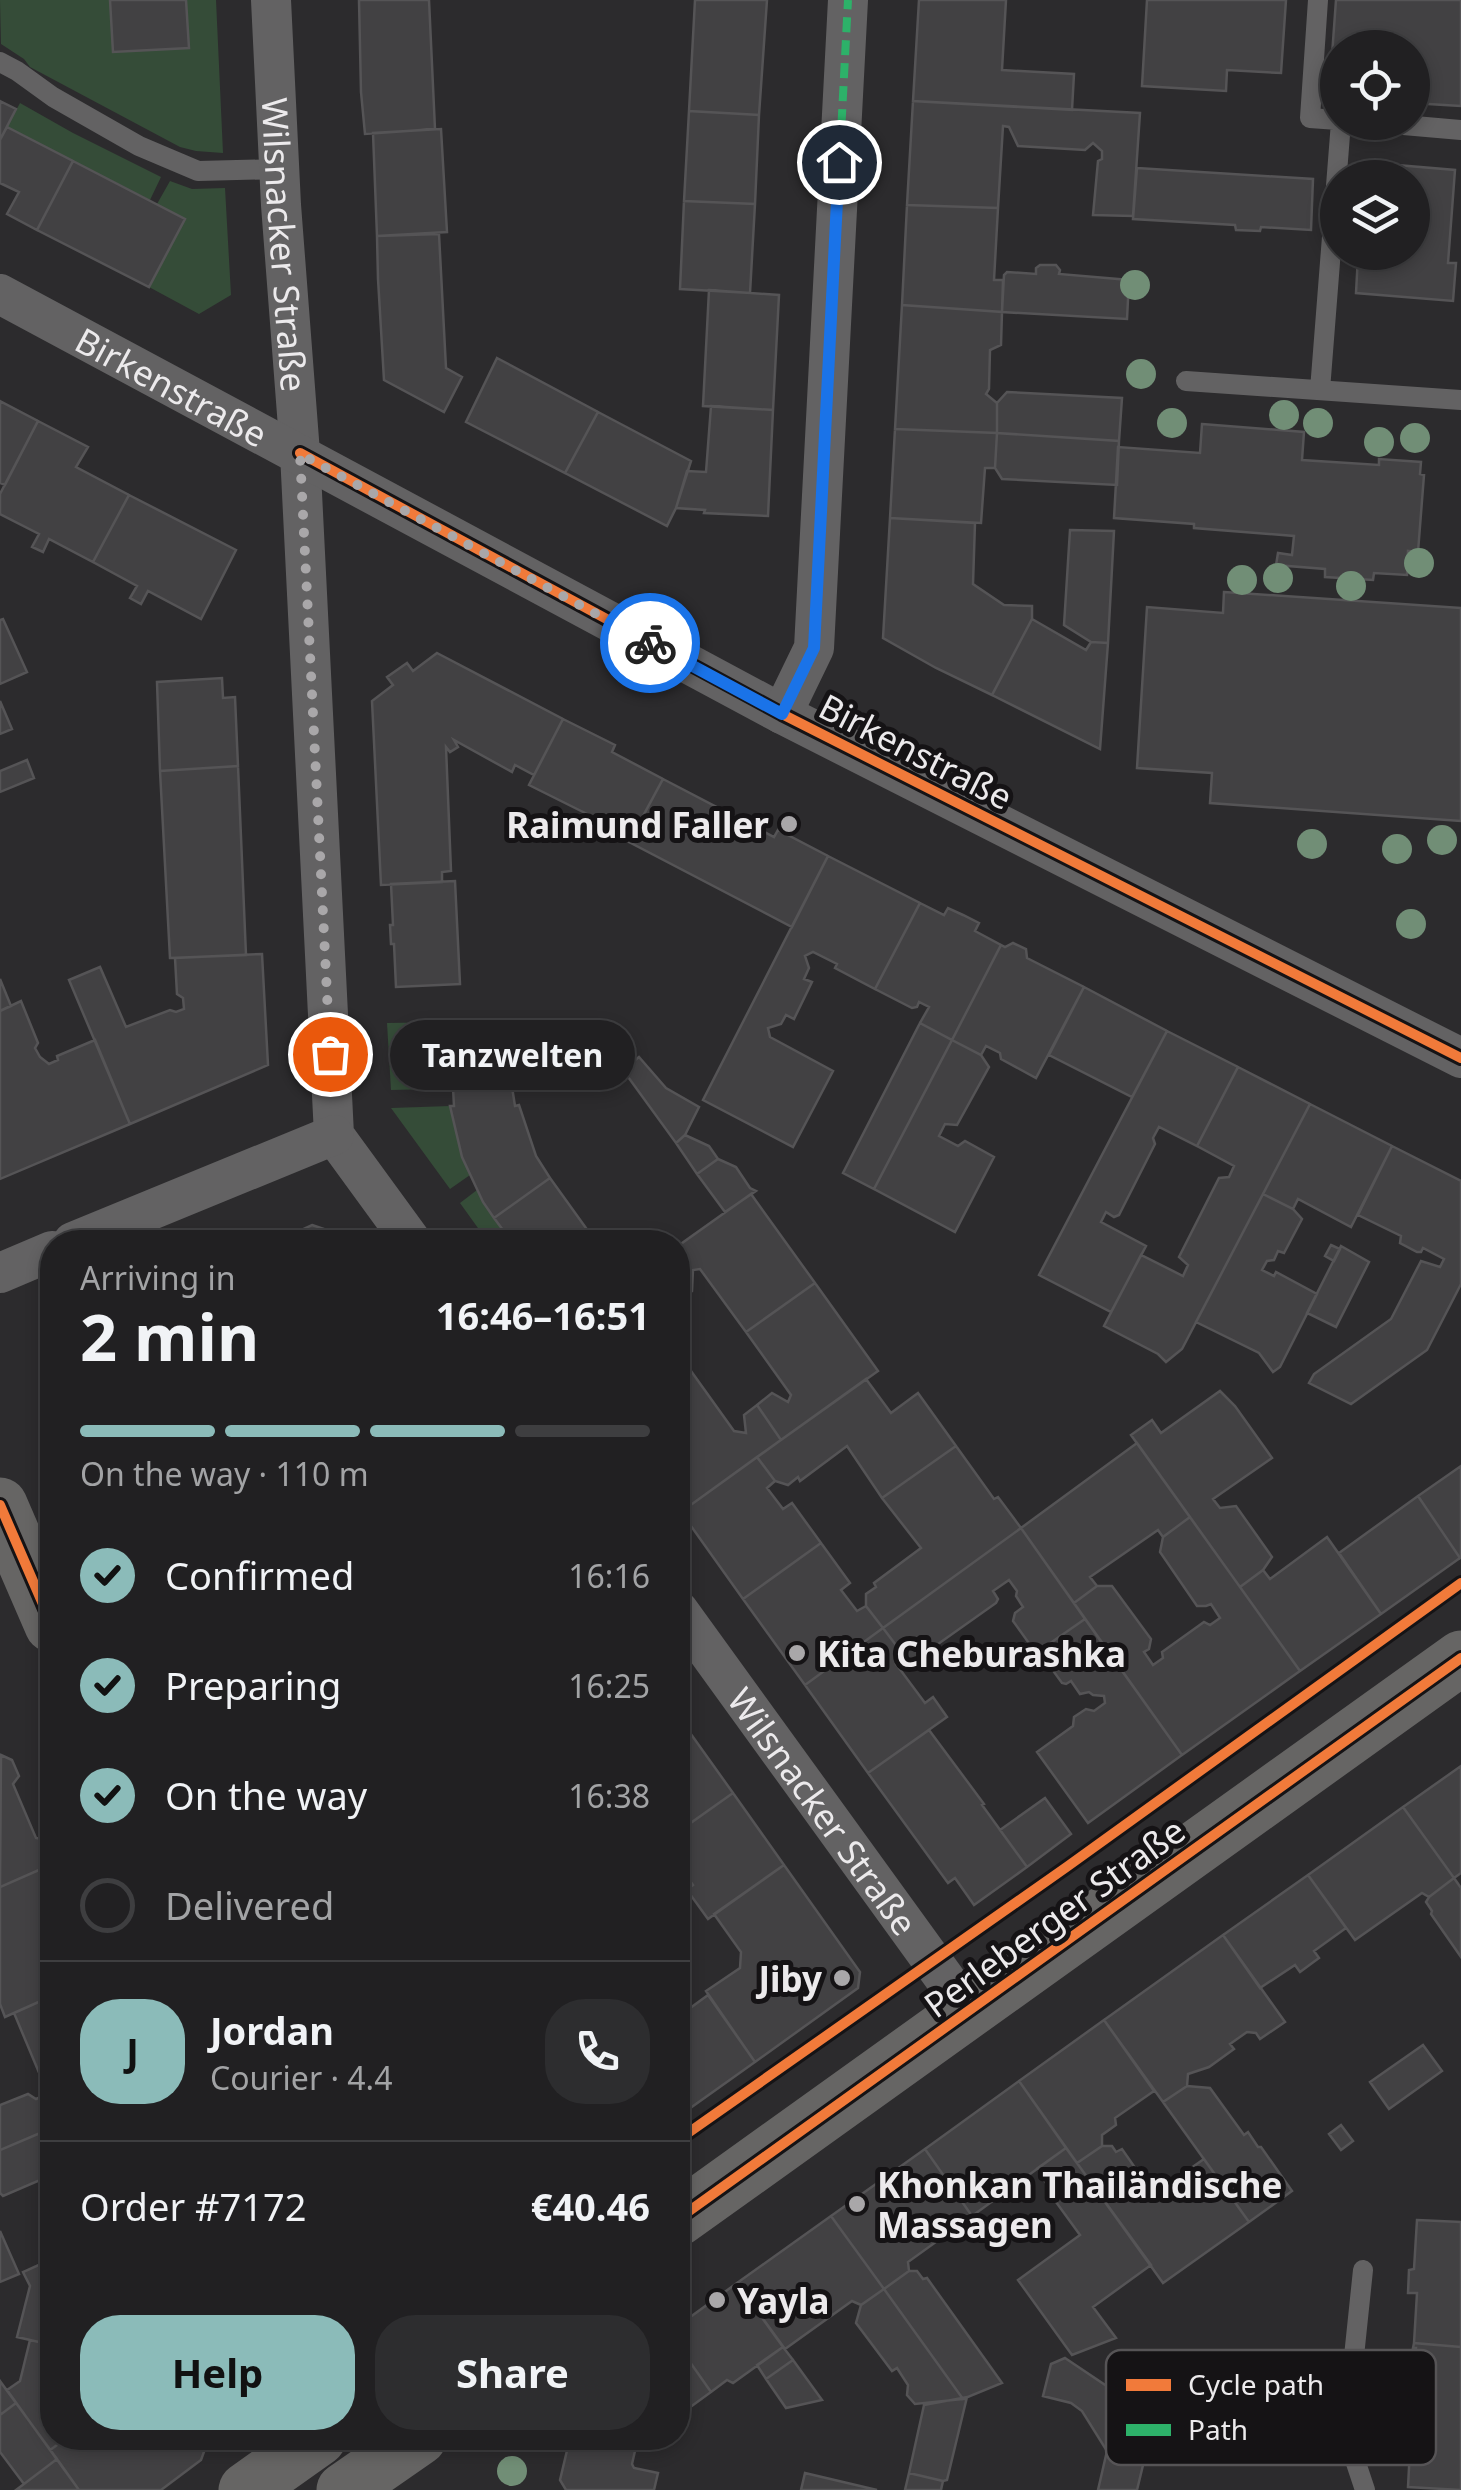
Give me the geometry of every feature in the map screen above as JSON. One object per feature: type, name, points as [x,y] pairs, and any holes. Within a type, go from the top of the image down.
[{"type":"main road","points":[[0,1505],[40,1597]]},
{"type":"main road","name":"Perleberger Straße","points":[[690,2210],[1461,1658]]},
{"type":"main road","points":[[246,2490],[302,2450]]},
{"type":"main road","points":[[344,2490],[401,2451]]},
{"type":"street","name":"Wilsnacker Straße","points":[[271,0],[300,454],[334,1135]]},
{"type":"street","points":[[782,714],[814,648],[848,0]]},
{"type":"street","name":"Birkenstraße","points":[[0,294],[782,714],[1461,1058]]},
{"type":"street","points":[[102,1230],[334,1135],[403,1230]]},
{"type":"street","points":[[0,1272],[40,1256]]},
{"type":"street","name":"Wilsnacker Straße","points":[[690,1627],[969,2012]]},
{"type":"lane","points":[[1318,0],[1310,118],[1320,119]]},
{"type":"lane","points":[[0,62],[139,146],[198,171],[280,170]]},
{"type":"lane","points":[[1430,127],[1461,130]]},
{"type":"lane","points":[[1320,390],[1339,140]]},
{"type":"lane","points":[[1186,380],[1461,400]]},
{"type":"lane","points":[[1355,2350],[1363,2270]]},
{"type":"lane","points":[[1357,2465],[1365,2490]]},
{"type":"green space","points":[[0,0],[110,0],[113,52],[188,48],[186,0],[216,0],[223,153],[180,147],[30,67],[1,44]]},
{"type":"green space","points":[[20,103],[161,177],[150,200],[7,127]]},
{"type":"green space","points":[[170,181],[192,189],[225,188],[231,295],[199,314],[149,287],[184,219],[157,204]]},
{"type":"green space","points":[[453,1022],[453,1037],[432,1039],[434,1089],[391,1090],[387,1023]]},
{"type":"green space","points":[[450,1106],[470,1175],[450,1189],[391,1108]]},
{"type":"green space","points":[[477,1190],[503,1230],[479,1230],[460,1203]]},
{"type":"building","points":[[110,0],[186,0],[189,48],[113,52]]},
{"type":"building","points":[[359,0],[429,0],[435,129],[365,134]]},
{"type":"building","points":[[695,0],[767,0],[759,115],[689,111]]},
{"type":"building","points":[[919,0],[1006,0],[1002,70],[1074,74],[1072,110],[913,101]]},
{"type":"building","points":[[1147,0],[1286,0],[1281,73],[1227,70],[1226,91],[1142,86]]},
{"type":"building","points":[[1336,0],[1461,0],[1461,106],[1430,104],[1430,30],[1334,30]]},
{"type":"building","points":[[0,101],[16,109],[0,140]]},
{"type":"building","points":[[913,101],[1140,113],[1133,216],[1093,215],[1102,151],[1093,143],[1085,150],[1018,146],[1009,127],[1003,126],[998,208],[907,205]]},
{"type":"building","points":[[689,111],[759,115],[755,204],[684,201]]},
{"type":"building","points":[[7,127],[73,161],[37,230],[7,214],[19,192],[0,183],[0,140]]},
{"type":"building","points":[[441,129],[447,232],[377,236],[373,133]]},
{"type":"building","points":[[73,161],[185,219],[149,287],[37,230]]},
{"type":"building","points":[[1137,168],[1313,179],[1311,230],[1236,230],[1235,225],[1133,219]]},
{"type":"building","points":[[1430,168],[1455,170],[1448,263],[1456,263],[1453,301],[1356,293],[1357,270],[1430,270]]},
{"type":"building","points":[[684,201],[755,204],[750,293],[680,289]]},
{"type":"building","points":[[907,205],[998,208],[994,280],[1003,280],[1002,312],[902,305]]},
{"type":"building","points":[[439,234],[446,368],[462,377],[444,412],[384,380],[378,279],[377,236]]},
{"type":"building","points":[[1040,265],[1056,265],[1059,274],[1129,280],[1127,319],[1002,312],[1004,275],[1036,274]]},
{"type":"building","points":[[709,290],[779,295],[773,410],[703,406]]},
{"type":"building","points":[[902,305],[1002,312],[1001,345],[990,350],[986,394],[997,403],[997,433],[895,429]]},
{"type":"building","points":[[497,358],[598,412],[565,473],[466,422]]},
{"type":"building","points":[[1007,392],[1122,398],[1119,441],[997,433],[997,403]]},
{"type":"building","points":[[0,401],[38,421],[5,485],[0,483]]},
{"type":"building","points":[[711,406],[773,410],[768,516],[676,508],[687,471],[706,472]]},
{"type":"building","points":[[598,412],[691,461],[667,526],[565,473]]},
{"type":"building","points":[[38,421],[88,447],[76,467],[129,495],[93,562],[49,539],[43,552],[32,547],[39,534],[0,514],[0,494]]},
{"type":"building","points":[[1202,424],[1304,432],[1302,460],[1379,465],[1379,459],[1421,462],[1420,474],[1424,475],[1418,552],[1408,551],[1407,575],[1374,573],[1373,580],[1325,577],[1325,569],[1276,565],[1278,553],[1292,555],[1294,536],[1114,518],[1118,447],[1200,453]]},
{"type":"building","points":[[895,429],[997,433],[995,468],[985,468],[981,523],[890,518]]},
{"type":"building","points":[[997,433],[1119,441],[1117,485],[1002,479],[995,468]]},
{"type":"building","points":[[129,495],[236,550],[201,619],[148,591],[141,604],[130,598],[137,586],[93,562]]},
{"type":"building","points":[[890,518],[975,523],[973,584],[1004,605],[1032,606],[1032,619],[992,695],[883,638]]},
{"type":"building","points":[[1070,530],[1114,531],[1108,643],[1091,642],[1064,625]]},
{"type":"building","points":[[1224,592],[1461,608],[1461,821],[1210,803],[1212,773],[1137,768],[1147,607],[1223,613]]},
{"type":"building","points":[[3,619],[27,672],[0,684],[0,620]]},
{"type":"building","points":[[1032,619],[1086,650],[1091,642],[1108,643],[1100,749],[992,695]]},
{"type":"building","points":[[437,653],[563,719],[534,775],[515,765],[512,772],[454,740],[458,747],[450,752],[446,747],[451,871],[442,872],[442,882],[381,885],[372,701],[393,685],[387,677],[407,663],[413,671]]},
{"type":"building","points":[[222,678],[223,698],[235,697],[238,766],[160,771],[157,682]]},
{"type":"building","points":[[0,701],[12,729],[0,734]]},
{"type":"building","points":[[563,719],[615,745],[612,752],[663,779],[629,842],[592,823],[595,818],[529,785]]},
{"type":"building","points":[[27,760],[34,778],[0,792],[0,771]]},
{"type":"building","points":[[238,766],[246,955],[170,958],[160,771]]},
{"type":"building","points":[[663,779],[774,837],[778,830],[828,856],[792,927],[629,842]]},
{"type":"building","points":[[828,856],[920,903],[875,989],[813,952],[805,956],[809,968],[804,979],[812,982],[794,1019],[786,1015],[781,1024],[768,1028],[770,1037],[833,1071],[793,1147],[703,1100]]},
{"type":"building","points":[[455,881],[460,984],[396,987],[391,884]]},
{"type":"building","points":[[920,903],[944,915],[948,908],[979,923],[975,931],[1001,945],[952,1040],[920,1023],[929,1007],[919,1002],[912,1008],[875,989]]},
{"type":"building","points":[[1013,943],[1026,949],[1027,958],[1084,987],[1036,1078],[986,1046],[981,1055],[952,1040],[1001,945]]},
{"type":"building","points":[[262,954],[268,1065],[130,1124],[69,980],[100,967],[126,1027],[170,1010],[184,1009],[183,998],[177,994],[175,958]]},
{"type":"building","points":[[0,979],[11,1006],[0,1011]]},
{"type":"building","points":[[1084,987],[1167,1031],[1132,1097],[1049,1055]]},
{"type":"building","points":[[21,1001],[38,1043],[35,1048],[49,1064],[58,1060],[57,1056],[95,1040],[130,1124],[0,1179],[0,1011]]},
{"type":"building","points":[[920,1023],[952,1040],[874,1189],[843,1173]]},
{"type":"building","points":[[1167,1031],[1238,1067],[1197,1146],[1159,1127],[1153,1138],[1155,1144],[1119,1215],[1114,1217],[1106,1212],[1101,1222],[1146,1246],[1111,1312],[1039,1275]]},
{"type":"building","points":[[535,1035],[537,1086],[512,1087],[515,1106],[519,1105],[536,1156],[550,1178],[494,1218],[462,1157],[450,1106],[454,1106],[453,1088],[434,1089],[432,1038]]},
{"type":"building","points":[[952,1040],[981,1055],[989,1067],[957,1125],[945,1124],[939,1136],[958,1146],[965,1141],[994,1157],[955,1232],[874,1189]]},
{"type":"building","points":[[639,1057],[666,1088],[699,1107],[685,1135],[676,1143],[623,1070]]},
{"type":"building","points":[[1238,1067],[1310,1104],[1182,1349],[1166,1362],[1104,1326],[1141,1255],[1183,1276],[1188,1265],[1179,1257],[1219,1178],[1229,1177],[1234,1166],[1197,1146]]},
{"type":"building","points":[[1310,1104],[1392,1146],[1351,1227],[1298,1199],[1293,1209],[1263,1194]]},
{"type":"building","points":[[685,1135],[709,1146],[718,1159],[697,1174],[676,1143]]},
{"type":"building","points":[[1392,1146],[1461,1181],[1461,1284],[1427,1350],[1351,1404],[1309,1383],[1314,1374],[1391,1319],[1421,1261],[1440,1267],[1444,1259],[1423,1248],[1417,1252],[1400,1243],[1401,1236],[1358,1215]]},
{"type":"building","points":[[718,1159],[736,1167],[756,1191],[725,1212],[697,1174]]},
{"type":"building","points":[[550,1178],[587,1230],[503,1230],[494,1218]]},
{"type":"building","points":[[751,1194],[815,1283],[746,1332],[700,1269],[693,1270],[690,1292],[690,1237]]},
{"type":"building","points":[[1263,1194],[1293,1209],[1302,1219],[1284,1253],[1278,1251],[1262,1270],[1274,1276],[1276,1272],[1317,1294],[1280,1367],[1273,1372],[1259,1353],[1196,1322]]},
{"type":"building","points":[[312,1225],[327,1230],[301,1230]]},
{"type":"building","points":[[1331,1245],[1340,1249],[1334,1261],[1325,1256]]},
{"type":"building","points":[[1341,1246],[1369,1262],[1336,1327],[1307,1313]]},
{"type":"building","points":[[815,1283],[878,1371],[781,1440],[757,1405],[772,1393],[788,1402],[791,1395],[746,1332]]},
{"type":"building","points":[[690,1372],[734,1431],[746,1433],[744,1415],[757,1405],[781,1440],[690,1506]]},
{"type":"building","points":[[866,1379],[891,1413],[918,1393],[956,1446],[882,1498],[847,1446],[800,1481],[798,1477],[788,1485],[775,1481],[757,1457]]},
{"type":"building","points":[[1220,1391],[1272,1458],[1213,1499],[1220,1508],[1236,1506],[1272,1557],[1263,1570],[1240,1587],[1131,1435],[1152,1420],[1161,1433]]},
{"type":"building","points":[[1137,1443],[1190,1517],[1163,1537],[1158,1530],[1090,1577],[1097,1586],[1074,1603],[1021,1528]]},
{"type":"building","points":[[956,1446],[994,1499],[998,1497],[1021,1528],[883,1628],[866,1606],[866,1594],[876,1587],[874,1583],[921,1548],[882,1498]]},
{"type":"building","points":[[757,1457],[775,1481],[767,1488],[783,1509],[792,1503],[821,1543],[743,1599],[690,1525],[690,1505]]},
{"type":"building","points":[[1461,1466],[1461,1557],[1460,1558],[1418,1496]]},
{"type":"building","points":[[1418,1496],[1460,1558],[1381,1614],[1339,1553]]},
{"type":"building","points":[[1190,1517],[1300,1671],[1182,1755],[1074,1603],[1097,1586],[1112,1586],[1151,1639],[1144,1652],[1153,1665],[1163,1658],[1162,1652],[1204,1622],[1210,1625],[1220,1618],[1211,1604],[1197,1606],[1160,1552],[1163,1537]]},
{"type":"building","points":[[1021,1528],[1085,1619],[1036,1653],[1013,1621],[1015,1613],[1023,1607],[1009,1580],[993,1591],[996,1603],[914,1661],[908,1661],[883,1628]]},
{"type":"building","points":[[1327,1537],[1381,1614],[1300,1671],[1240,1587],[1263,1570],[1270,1579]]},
{"type":"building","points":[[821,1543],[850,1583],[841,1590],[857,1611],[866,1606],[883,1628],[805,1685],[743,1599]]},
{"type":"building","points":[[1085,1619],[1182,1755],[1088,1823],[1037,1752],[1073,1726],[1074,1717],[1105,1703],[1104,1696],[1080,1694],[1071,1681],[1062,1683],[1054,1672],[1058,1664],[1046,1646]]},
{"type":"building","points":[[883,1628],[905,1657],[896,1664],[925,1703],[933,1697],[947,1717],[868,1773],[805,1685]]},
{"type":"building","points":[[929,1730],[1027,1867],[974,1905],[955,1878],[948,1883],[868,1773]]},
{"type":"building","points":[[690,1733],[733,1793],[690,1823]]},
{"type":"building","points":[[1,1755],[12,1760],[19,1776],[13,1784],[36,1838],[40,1839],[40,1870],[0,1887]]},
{"type":"building","points":[[1461,1766],[1461,1873],[1454,1878],[1403,1807]]},
{"type":"building","points":[[733,1793],[784,1865],[708,1919],[690,1894],[690,1823]]},
{"type":"building","points":[[1045,1798],[1071,1834],[1027,1867],[1000,1830]]},
{"type":"building","points":[[1403,1807],[1454,1878],[1429,1897],[1422,1893],[1355,1940],[1308,1875]]},
{"type":"building","points":[[784,1865],[860,1972],[858,1988],[755,2062],[706,1991],[740,1968],[741,1952],[714,1914]]},
{"type":"building","points":[[40,1870],[40,2001],[5,2017],[0,2004],[0,1887]]},
{"type":"building","points":[[1308,1875],[1346,1928],[1314,1951],[1319,1958],[1300,1972],[1295,1965],[1260,1988],[1223,1935]]},
{"type":"building","points":[[1454,1878],[1461,1888],[1461,1957],[1426,1902]]},
{"type":"building","points":[[1223,1935],[1285,2022],[1260,2039],[1256,2033],[1247,2032],[1230,2044],[1234,2049],[1209,2067],[1188,2074],[1187,2086],[1163,2102],[1104,2020]]},
{"type":"building","points":[[708,1995],[755,2062],[690,2108],[690,2008]]},
{"type":"building","points":[[40,2001],[40,2075],[14,2013]]},
{"type":"building","points":[[1104,2020],[1154,2091],[1115,2118],[1116,2125],[1102,2135],[1102,2146],[1077,2163],[1019,2081]]},
{"type":"building","points":[[1423,2045],[1442,2071],[1389,2109],[1370,2082]]},
{"type":"building","points":[[1019,2081],[1066,2148],[972,2216],[925,2149]]},
{"type":"building","points":[[1187,2086],[1210,2088],[1244,2135],[1248,2132],[1261,2147],[1292,2191],[1249,2222],[1163,2102]]},
{"type":"building","points":[[28,2094],[40,2097],[40,2133],[0,2150],[0,2105]]},
{"type":"building","points":[[1341,2125],[1353,2141],[1341,2150],[1329,2134]]},
{"type":"building","points":[[40,2133],[40,2180],[3,2196],[0,2150]]},
{"type":"building","points":[[1102,2146],[1112,2146],[1116,2152],[1122,2149],[1152,2192],[1164,2193],[1172,2187],[1171,2182],[1204,2159],[1249,2222],[1163,2283],[1077,2163]]},
{"type":"building","points":[[1066,2148],[1151,2265],[1093,2307],[1116,2338],[1072,2355],[1018,2280],[1080,2235],[1048,2191],[1043,2179],[1046,2171],[1038,2168]]},
{"type":"building","points":[[925,2149],[972,2216],[908,2262],[909,2271],[884,2289],[831,2216]]},
{"type":"building","points":[[831,2216],[884,2289],[861,2305],[852,2301],[785,2349],[737,2283]]},
{"type":"building","points":[[1417,2220],[1461,2222],[1461,2347],[1414,2343],[1417,2293],[1408,2293],[1409,2270],[1414,2269]]},
{"type":"building","points":[[0,2231],[19,2274],[0,2282]]},
{"type":"building","points":[[40,2264],[40,2342],[17,2337],[30,2286],[23,2272]]},
{"type":"building","points":[[909,2271],[927,2278],[1002,2383],[963,2399],[884,2289]]},
{"type":"building","points":[[737,2283],[783,2347],[733,2383],[727,2380],[711,2392],[690,2362],[690,2317]]},
{"type":"building","points":[[884,2289],[963,2399],[915,2404],[907,2395],[908,2385],[897,2368],[892,2371],[856,2323],[861,2305]]},
{"type":"building","points":[[30,2340],[40,2342],[40,2436],[7,2390],[20,2381]]},
{"type":"building","points":[[1414,2343],[1461,2347],[1461,2490],[1408,2487],[1409,2465],[1436,2465],[1436,2350],[1413,2348]]},
{"type":"building","points":[[783,2347],[793,2360],[766,2379],[757,2365]]},
{"type":"building","points":[[1065,2358],[1106,2386],[1106,2449],[1082,2411],[1071,2403],[1043,2396],[1051,2364]]},
{"type":"building","points":[[793,2360],[822,2400],[786,2408],[766,2379]]},
{"type":"building","points":[[690,2362],[711,2392],[690,2407]]},
{"type":"building","points":[[0,2381],[16,2403],[0,2415]]},
{"type":"building","points":[[967,2397],[947,2480],[909,2473],[924,2405]]},
{"type":"building","points":[[16,2403],[40,2436],[40,2450],[50,2450],[57,2459],[24,2484],[0,2452],[0,2415]]},
{"type":"building","points":[[50,2450],[205,2450],[201,2460],[161,2490],[79,2490]]},
{"type":"building","points":[[567,2450],[635,2450],[634,2468],[658,2473],[654,2490],[566,2490],[560,2480]]},
{"type":"building","points":[[1106,2455],[1106,2465],[1143,2465],[1137,2490],[1098,2490]]},
{"type":"building","points":[[57,2459],[79,2490],[16,2490],[24,2484]]},
{"type":"building","points":[[805,2473],[877,2490],[801,2490]]},
{"type":"building","points":[[909,2473],[943,2481],[941,2490],[905,2490]]},
{"type":"marked path","points":[[782,714],[814,648],[848,0]]},
{"type":"cycle path","points":[[300,453],[782,714],[1461,1058]]},
{"type":"cycle path","points":[[0,1505],[40,1597]]},
{"type":"cycle path","points":[[690,2132],[1461,1583]]},
{"type":"cycle path","points":[[690,2210],[1461,1658]]},
{"type":"way so far","points":[[330,1054],[300,454],[650,643]]},
{"type":"place","name":"Raimund Faller","points":[[789,824]]},
{"type":"place","name":"Tanzwelten","points":[[330,1054]]},
{"type":"place","name":"Kita Cheburashka","points":[[797,1653]]},
{"type":"place","name":"Jiby","points":[[842,1978]]},
{"type":"place","name":"Khonkan Thailändische Massagen","points":[[857,2204]]},
{"type":"place","name":"Yayla","points":[[717,2300]]},
{"type":"route","points":[[650,643],[782,714],[814,648],[839,162]]}]
